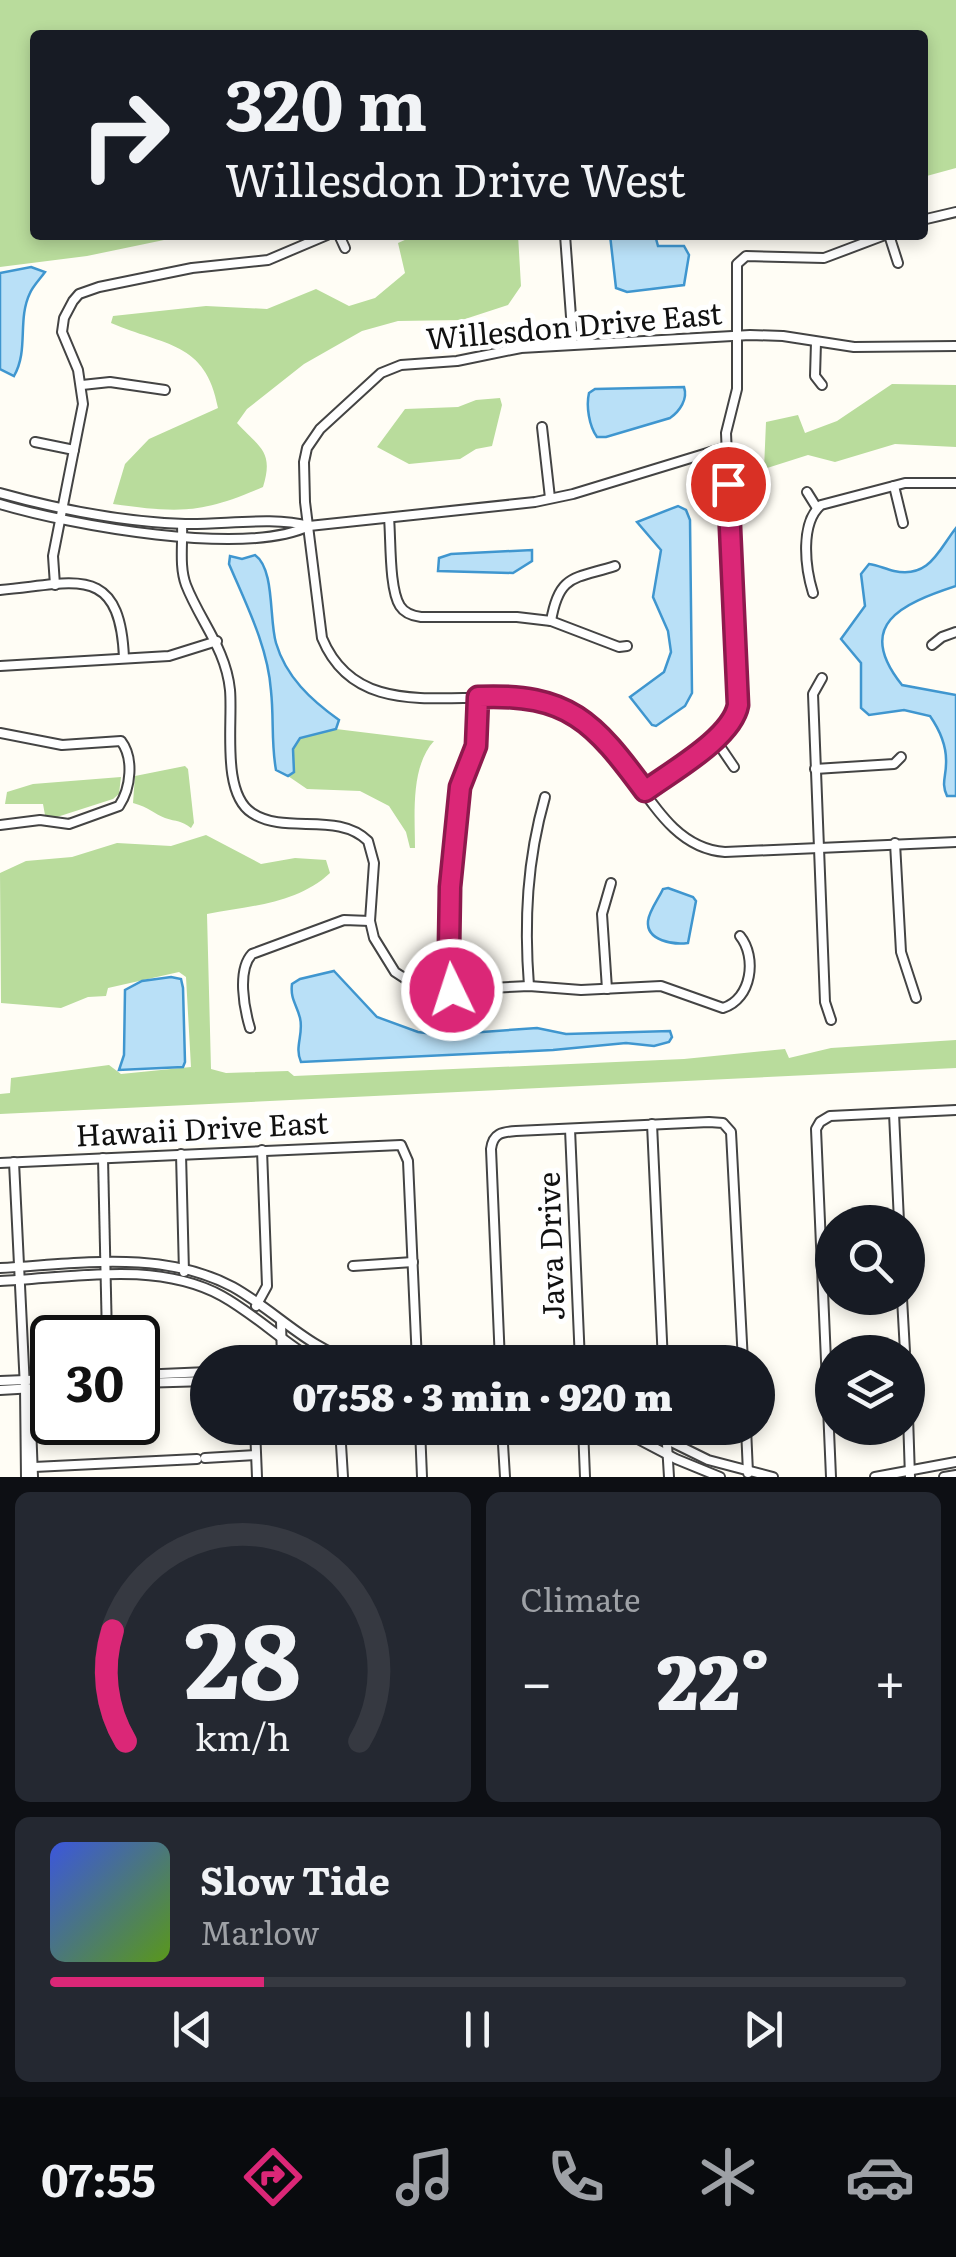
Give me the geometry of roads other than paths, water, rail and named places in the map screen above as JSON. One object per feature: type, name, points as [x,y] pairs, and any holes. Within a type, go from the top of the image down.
[{"type":"street","points":[[928,219],[956,212]]},
{"type":"street","points":[[55,585],[52,562],[83,404],[82,385],[62,332],[69,306],[80,294],[99,287],[192,268],[268,260],[315,240]]},
{"type":"street","points":[[341,240],[345,248]]},
{"type":"street","points":[[565,240],[574,344]]},
{"type":"street","points":[[645,791],[732,724],[738,705],[727,448],[728,420],[737,389],[737,264],[744,257],[824,258],[873,240]]},
{"type":"street","points":[[889,240],[898,262]]},
{"type":"street","points":[[739,243],[744,257]]},
{"type":"street","name":"Willesdon Drive East","points":[[956,346],[854,348],[783,336],[737,335],[574,344],[401,365],[381,374],[320,429],[307,448],[302,477],[322,638],[342,671],[356,682],[386,695],[509,696],[566,709],[599,732],[676,832],[702,848],[725,852],[956,842]]},
{"type":"street","points":[[816,342],[815,376],[822,385]]},
{"type":"street","points":[[82,385],[110,382],[165,390]]},
{"type":"street","points":[[542,428],[550,498]]},
{"type":"street","points":[[34,442],[74,450]]},
{"type":"street","points":[[0,504],[61,521],[182,536],[292,534],[309,526],[550,498],[727,448]]},
{"type":"street","points":[[814,592],[807,529],[818,508],[910,482],[956,483]]},
{"type":"street","points":[[894,486],[903,523]]},
{"type":"street","points":[[807,492],[818,508]]},
{"type":"street","points":[[0,493],[62,509],[182,524],[293,521],[309,526]]},
{"type":"street","points":[[389,518],[396,593],[404,611],[421,618],[518,617],[551,621],[619,647],[627,646]]},
{"type":"street","points":[[182,524],[183,574],[216,641],[228,676],[232,779],[237,797],[250,812],[268,820],[346,828],[362,835],[374,855],[370,920],[378,950],[402,979],[426,989],[452,990],[661,986],[724,1008],[744,994],[749,984],[746,944],[740,936]]},
{"type":"street","points":[[551,621],[555,598],[564,584],[615,566]]},
{"type":"street","points":[[0,590],[84,584],[100,588],[120,626],[124,658]]},
{"type":"street","points":[[932,645],[942,636],[956,632]]},
{"type":"street","points":[[0,666],[180,654],[216,641]]},
{"type":"street","points":[[822,678],[813,689],[815,769],[825,1002],[831,1020]]},
{"type":"street","points":[[452,990],[449,922],[457,814],[460,787],[476,746],[478,697]]},
{"type":"street","points":[[0,733],[62,745],[120,741],[126,750],[129,778],[123,802],[103,812],[69,824],[40,820],[0,825]]},
{"type":"street","points":[[715,739],[734,767]]},
{"type":"street","points":[[815,769],[894,764],[901,757]]},
{"type":"street","points":[[529,986],[526,896],[532,840],[545,797]]},
{"type":"street","points":[[896,843],[901,952],[916,998]]},
{"type":"street","points":[[606,989],[602,914],[611,883]]},
{"type":"street","points":[[250,1028],[244,973],[246,960],[252,954],[338,922],[370,920]]},
{"type":"street","points":[[831,1477],[816,1138],[820,1122],[830,1116],[956,1110]]},
{"type":"street","points":[[894,1113],[898,1205]]},
{"type":"street","points":[[499,1345],[491,1149],[494,1138],[505,1132],[722,1123],[731,1132],[732,1141],[742,1345]]},
{"type":"street","points":[[652,1124],[662,1345]]},
{"type":"street","name":"Java Drive","points":[[570,1128],[579,1345]]},
{"type":"street","name":"Hawaii Drive East","points":[[0,1163],[395,1144],[404,1149],[408,1161],[413,1262]]},
{"type":"street","points":[[250,1314],[268,1286],[262,1150]]},
{"type":"street","points":[[181,1154],[183,1281]]},
{"type":"street","points":[[103,1158],[106,1315]]},
{"type":"street","points":[[14,1162],[25,1384],[30,1398],[31,1474],[256,1455]]},
{"type":"street","points":[[0,1268],[144,1262],[184,1268],[223,1282],[258,1302],[314,1345]]},
{"type":"street","points":[[352,1266],[413,1262],[416,1345]]},
{"type":"street","points":[[0,1281],[142,1275],[183,1281],[220,1295],[292,1345]]},
{"type":"street","points":[[281,1321],[282,1345]]},
{"type":"street","points":[[160,1374],[190,1373]]},
{"type":"street","points":[[0,1381],[30,1385]]},
{"type":"street","points":[[160,1383],[190,1381]]},
{"type":"street","points":[[0,1390],[30,1383]]},
{"type":"street","points":[[255,1445],[258,1477]]},
{"type":"street","points":[[341,1445],[342,1477]]},
{"type":"street","points":[[421,1445],[422,1477]]},
{"type":"street","points":[[503,1445],[504,1477]]},
{"type":"street","points":[[584,1445],[585,1477]]},
{"type":"street","points":[[649,1445],[720,1477]]},
{"type":"street","points":[[667,1445],[669,1477]]},
{"type":"street","points":[[676,1445],[748,1475],[772,1477]]},
{"type":"street","points":[[747,1445],[748,1475]]},
{"type":"street","points":[[909,1445],[910,1474]]},
{"type":"street","points":[[876,1477],[910,1474],[956,1462]]},
{"type":"street","points":[[944,1477],[956,1474]]},
{"type":"water","points":[[611,240],[656,240],[658,246],[684,246],[689,255],[684,285],[627,292],[616,288]]},
{"type":"water","points":[[31,267],[45,272],[26,303],[21,356],[14,376],[0,369],[0,273]]},
{"type":"water","points":[[684,387],[682,404],[670,418],[606,437],[597,437],[594,432],[588,404],[589,393],[595,389]]},
{"type":"water","points":[[678,506],[686,510],[690,520],[692,693],[685,706],[656,726],[630,697],[664,672],[671,652],[668,631],[653,597],[661,550],[637,522]]},
{"type":"water","points":[[956,528],[956,586],[902,609],[883,632],[882,647],[902,685],[956,695],[956,796],[947,796],[945,751],[930,716],[904,710],[869,715],[861,708],[861,663],[841,639],[865,606],[861,574],[869,564],[894,571],[916,571],[932,560]]},
{"type":"water","points":[[532,550],[532,561],[513,573],[438,571],[439,558],[451,554]]},
{"type":"water","points":[[255,555],[266,571],[276,643],[286,667],[309,696],[339,720],[336,729],[300,738],[293,749],[294,772],[288,776],[276,770],[266,658],[229,564],[230,556],[242,559]]},
{"type":"water","points":[[663,889],[696,901],[688,943],[662,940],[649,928],[652,909]]},
{"type":"water","points":[[334,971],[377,1017],[418,1032],[441,1035],[537,1028],[566,1034],[670,1031],[672,1037],[669,1042],[654,1046],[626,1043],[301,1062],[301,1024],[292,984]]},
{"type":"water","points":[[181,979],[183,988],[183,1067],[119,1070],[124,1055],[125,990],[142,981]]}]
